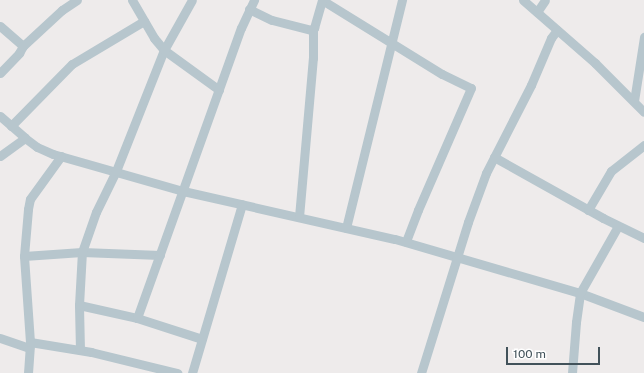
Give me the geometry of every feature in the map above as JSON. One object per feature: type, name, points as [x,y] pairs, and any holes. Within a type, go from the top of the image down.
[{"type":"street","points":[[0,74],[19,53],[23,46],[62,10],[77,0]]},
{"type":"street","points":[[132,0],[154,38],[164,50],[219,90]]},
{"type":"street","points":[[80,350],[79,305],[82,252],[96,212],[116,171],[164,50],[192,0]]},
{"type":"street","points":[[137,318],[219,90],[249,9],[254,0]]},
{"type":"street","points":[[299,217],[313,58],[313,29],[322,0],[442,74],[470,87],[471,90],[418,210],[406,242]]},
{"type":"street","points":[[346,228],[382,75],[402,0]]},
{"type":"street","points":[[523,0],[634,101],[644,112]]},
{"type":"street","points":[[537,12],[545,0]]},
{"type":"street","points":[[249,9],[272,20],[313,29]]},
{"type":"street","points":[[11,126],[72,64],[144,21]]},
{"type":"street","points":[[0,26],[23,46]]},
{"type":"street","points":[[421,373],[457,256],[486,173],[532,85],[551,38],[557,30]]},
{"type":"street","points":[[634,101],[640,85],[644,37]]},
{"type":"street","points":[[0,116],[25,138],[37,146],[61,156],[183,191],[406,242],[457,256],[580,293],[644,317]]},
{"type":"street","points":[[0,156],[25,138]]},
{"type":"street","points":[[588,210],[611,171],[644,145]]},
{"type":"street","points":[[28,373],[30,345],[24,256],[30,199],[61,156]]},
{"type":"street","points":[[494,157],[588,210],[644,238]]},
{"type":"street","points":[[192,373],[242,204]]},
{"type":"street","points":[[572,373],[580,293],[618,226]]},
{"type":"street","points":[[24,256],[82,252],[160,255]]},
{"type":"street","points":[[79,305],[137,318],[202,339]]},
{"type":"street","points":[[0,338],[30,345],[80,350],[111,356],[177,373]]}]
